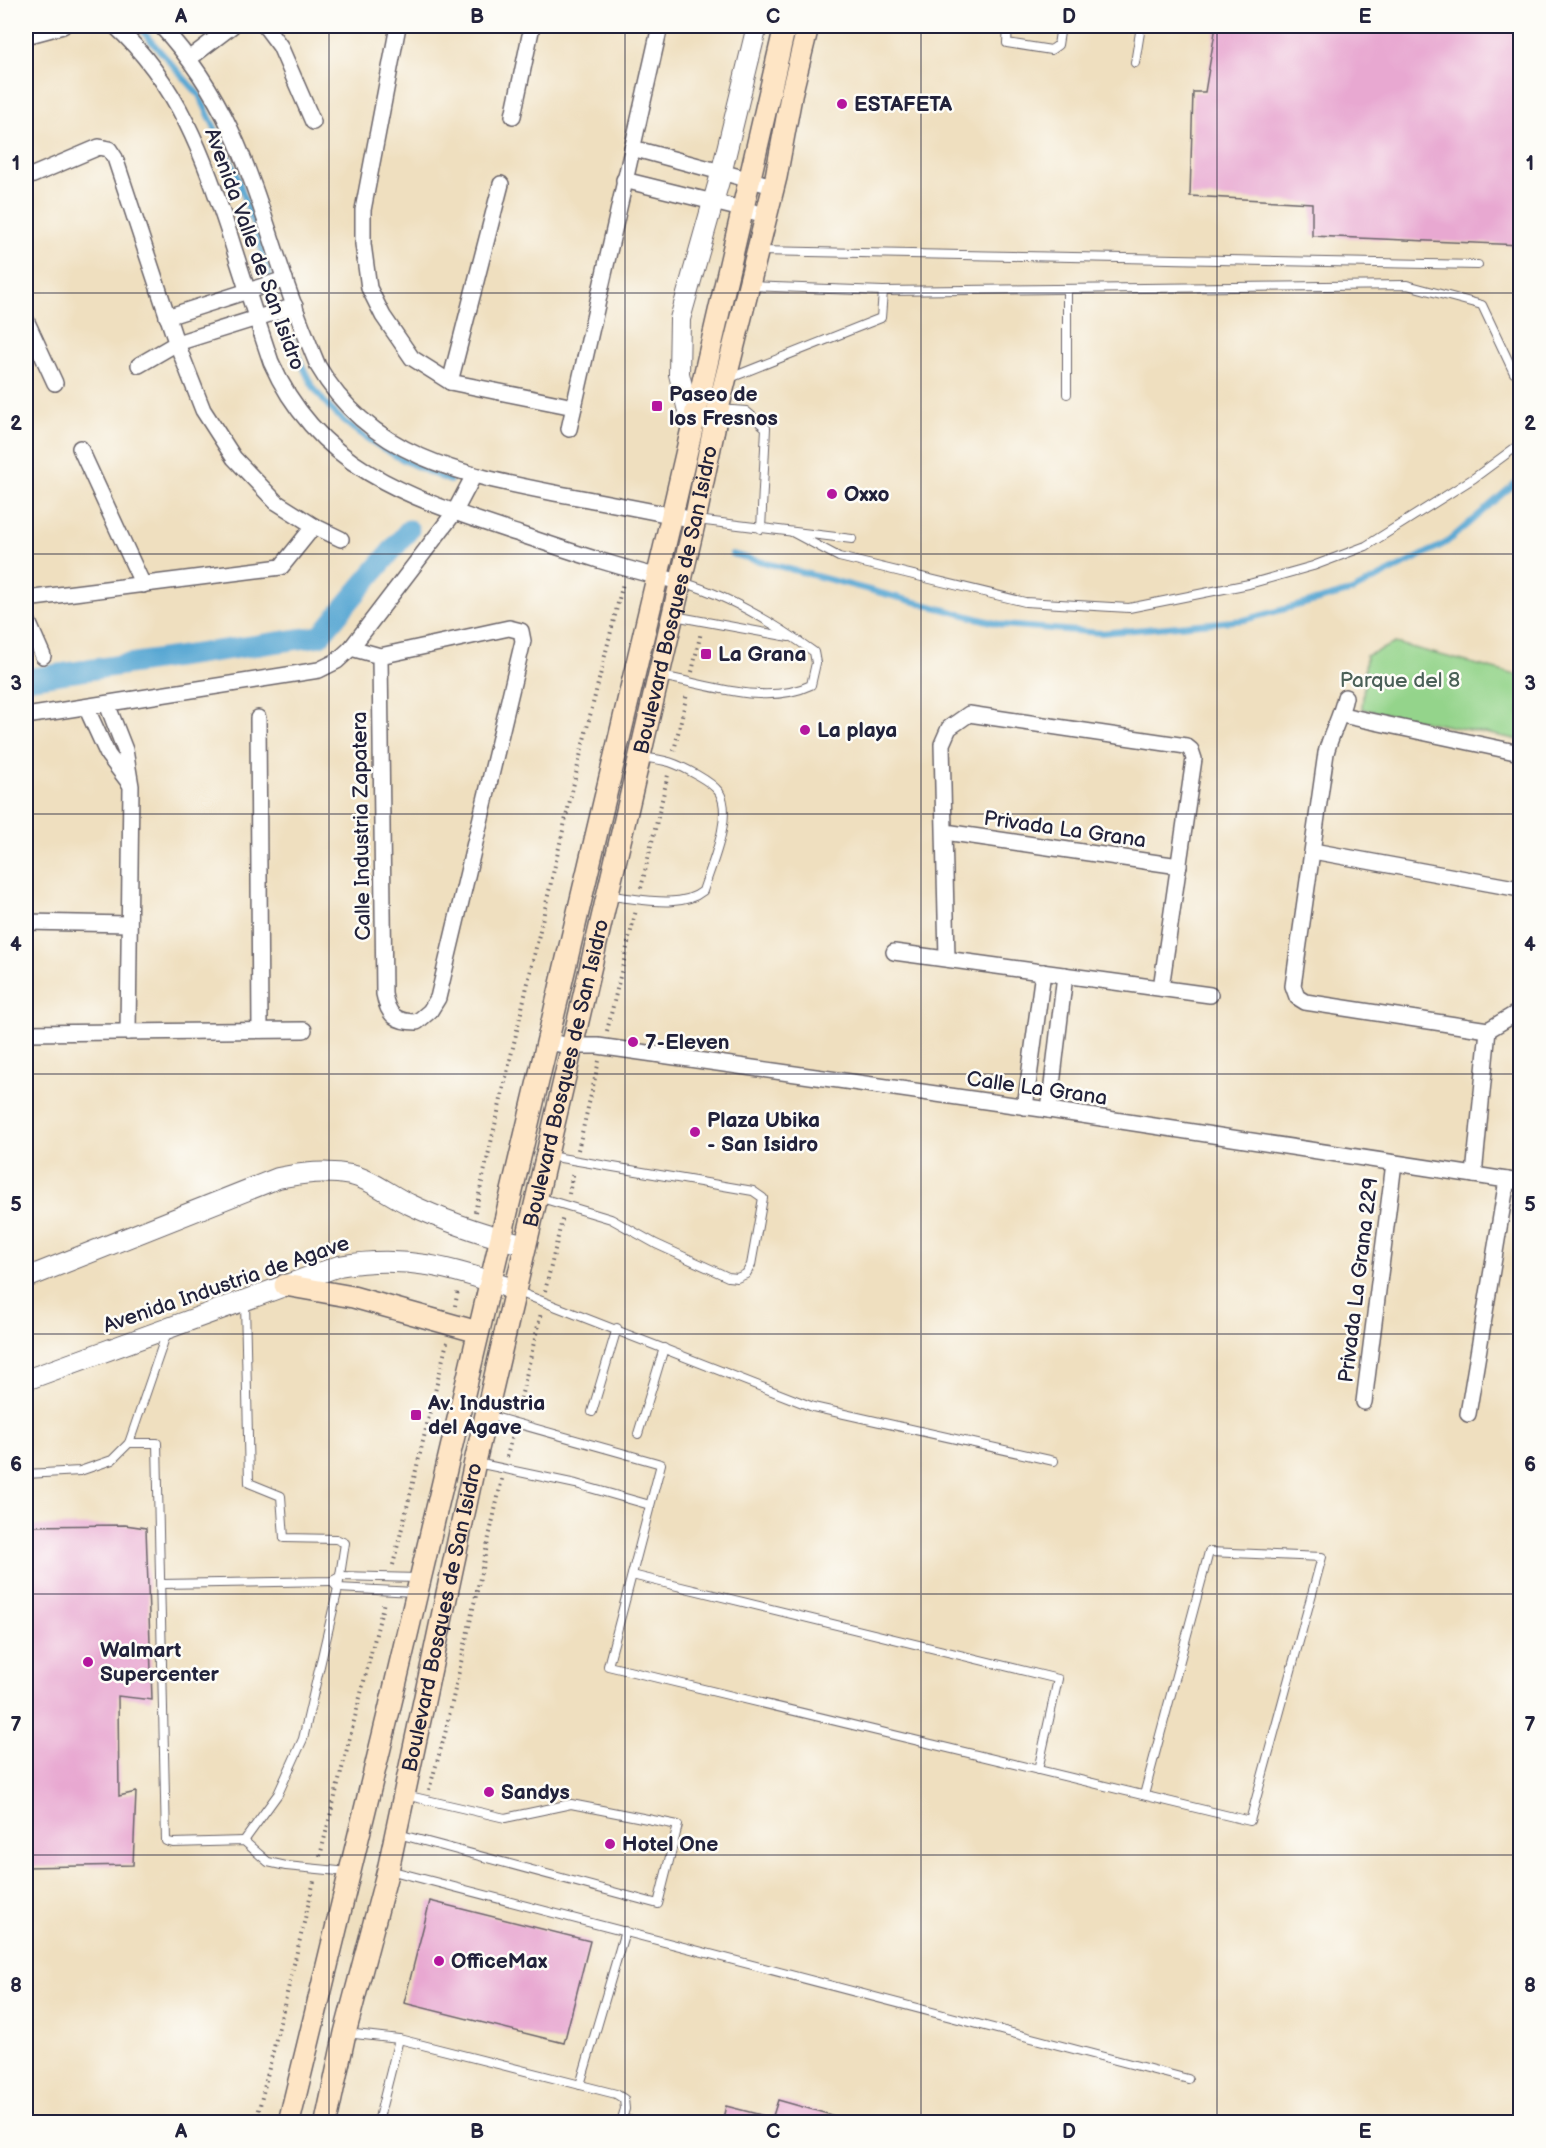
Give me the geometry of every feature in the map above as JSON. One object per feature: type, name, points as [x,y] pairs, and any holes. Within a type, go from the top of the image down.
[{"type":"main road","name":"Boulevard Bosques de San Isidro","points":[[289,2122],[351,1872],[499,1238],[672,515],[784,26]]},
{"type":"main road","name":"Boulevard Bosques de San Isidro","points":[[326,2122],[345,2033],[388,1870],[486,1415],[681,582],[725,379],[750,286],[808,26]]},
{"type":"main road","points":[[285,1286],[353,1297],[478,1332]]},
{"type":"main road","points":[[314,2024],[345,2033]]},
{"type":"street","points":[[26,36],[63,26]]},
{"type":"street","name":"Avenida Valle de San Isidro","points":[[115,26],[160,75],[187,120],[210,175],[257,319],[284,390],[307,423],[338,453],[379,482],[454,513],[657,577],[681,582]]},
{"type":"street","name":"Avenida Valle de San Isidro","points":[[163,26],[190,58],[212,90],[232,129],[248,167],[285,279],[318,366],[332,392],[362,421],[393,443],[473,477],[695,520]]},
{"type":"street","points":[[190,58],[232,26]]},
{"type":"street","points":[[265,26],[280,46],[313,122]]},
{"type":"street","points":[[398,26],[363,210],[363,244],[369,288],[383,316],[412,358],[450,382],[574,407]]},
{"type":"street","points":[[513,116],[532,26]]},
{"type":"street","points":[[569,429],[660,26]]},
{"type":"street","name":"Boulevard Bosques de San Isidro","points":[[692,428],[679,374],[680,319],[721,174],[757,26]]},
{"type":"street","points":[[26,178],[99,147],[109,149],[115,158],[167,317],[203,410],[234,458],[276,502],[314,526],[341,539]]},
{"type":"street","points":[[632,148],[772,186]]},
{"type":"street","points":[[624,180],[766,215]]},
{"type":"street","points":[[450,382],[501,184]]},
{"type":"street","points":[[167,317],[285,279]]},
{"type":"street","points":[[139,365],[177,343],[295,306]]},
{"type":"street","points":[[26,320],[55,383]]},
{"type":"street","points":[[80,448],[143,585]]},
{"type":"street","points":[[26,716],[318,670],[338,661],[351,648],[454,513],[473,477]]},
{"type":"street","points":[[26,599],[281,567],[314,526]]},
{"type":"street","points":[[26,617],[43,656]]},
{"type":"street","name":"Calle Industria Zapatera","points":[[509,627],[521,631],[523,640],[438,998],[430,1011],[417,1022],[400,1022],[387,1011],[384,994],[380,656],[509,627]]},
{"type":"street","points":[[351,648],[380,656]]},
{"type":"street","points":[[1345,697],[1342,715],[1331,734],[1326,753],[1293,986],[1297,997],[1305,1002],[1488,1030],[1521,1011]]},
{"type":"street","points":[[106,704],[125,750],[131,786],[128,1032]]},
{"type":"street","points":[[86,707],[108,755],[131,786]]},
{"type":"street","points":[[947,958],[942,744],[949,728],[969,714],[1186,746],[1191,750],[1194,759],[1161,988]]},
{"type":"street","points":[[1342,715],[1521,753]]},
{"type":"street","points":[[258,718],[260,1030]]},
{"type":"street","name":"Privada La Grana","points":[[945,832],[1179,866]]},
{"type":"street","points":[[1312,851],[1521,889]]},
{"type":"street","points":[[26,922],[129,924]]},
{"type":"street","points":[[894,952],[1210,995]]},
{"type":"street","points":[[1025,1107],[1043,972]]},
{"type":"street","points":[[1049,1110],[1065,975]]},
{"type":"street","points":[[26,1033],[304,1030]]},
{"type":"street","points":[[1474,1175],[1488,1030]]},
{"type":"street","name":"Calle La Grana","points":[[547,1042],[603,1047],[1049,1110],[1514,1181]]},
{"type":"street","name":"Privada La Grana 229","points":[[1364,1402],[1394,1163]]},
{"type":"street","points":[[26,1278],[278,1178],[328,1171],[355,1176],[409,1204],[499,1238],[526,1245]]},
{"type":"street","points":[[1468,1414],[1514,1181]]},
{"type":"street","name":"Avenida Industria de Agave","points":[[26,1380],[339,1266],[371,1260],[405,1260],[490,1281],[515,1290]]},
{"type":"lane","points":[[1008,26],[1007,43],[1051,50],[1058,45],[1061,26]]},
{"type":"lane","points":[[1135,63],[1141,26]]},
{"type":"lane","points":[[758,251],[1478,265]]},
{"type":"lane","points":[[750,286],[883,291],[1407,285],[1482,304],[1514,373]]},
{"type":"lane","points":[[1066,289],[1067,394]]},
{"type":"lane","points":[[725,379],[881,318],[883,291]]},
{"type":"lane","points":[[718,409],[746,411],[766,428],[761,529]]},
{"type":"lane","points":[[792,532],[839,557],[1025,602],[1129,608],[1249,584],[1313,566],[1366,546],[1474,478],[1521,444]]},
{"type":"lane","points":[[695,520],[852,539]]},
{"type":"lane","name":"Avenida Valle de San Isidro","points":[[681,582],[708,590],[794,638],[814,652],[816,663],[811,685],[793,694],[754,694],[690,681]]},
{"type":"lane","points":[[673,616],[794,638]]},
{"type":"lane","points":[[658,676],[690,681]]},
{"type":"lane","points":[[607,896],[675,901],[696,897],[703,891],[722,831],[724,808],[719,792],[707,781],[671,760],[639,757]]},
{"type":"lane","points":[[538,1197],[611,1219],[656,1245],[728,1277],[737,1278],[746,1274],[751,1265],[763,1198],[760,1194],[547,1155]]},
{"type":"lane","points":[[515,1290],[617,1328],[813,1407],[1054,1461]]},
{"type":"lane","points":[[244,1841],[278,1794],[303,1738],[341,1576],[345,1543],[336,1539],[284,1538],[281,1496],[249,1483],[245,1300]]},
{"type":"lane","points":[[592,1412],[617,1328]]},
{"type":"lane","points":[[26,1474],[80,1471],[112,1460],[129,1443],[168,1329]]},
{"type":"lane","points":[[638,1434],[664,1348]]},
{"type":"lane","points":[[486,1415],[661,1464],[608,1666],[1250,1821],[1322,1557],[1209,1552],[1144,1795]]},
{"type":"lane","points":[[129,1443],[157,1443],[166,1841],[173,1843],[244,1841],[268,1862],[286,1866],[351,1872]]},
{"type":"lane","points":[[476,1462],[576,1484],[650,1505]]},
{"type":"lane","points":[[632,1575],[1058,1679],[1038,1770]]},
{"type":"lane","points":[[161,1584],[332,1581],[341,1576],[417,1585]]},
{"type":"lane","points":[[332,1581],[338,1588]]},
{"type":"lane","points":[[338,1588],[417,1585]]},
{"type":"lane","points":[[396,1833],[658,1904],[678,1825],[571,1804],[505,1818],[404,1795]]},
{"type":"lane","points":[[388,1870],[1188,2079]]},
{"type":"lane","points":[[580,2085],[625,1931]]},
{"type":"lane","points":[[345,2033],[399,2039],[616,2094],[624,2099],[625,2109],[622,2121],[638,2122]]},
{"type":"lane","points":[[378,2122],[399,2039]]},
{"type":"path","points":[[426,1800],[445,1734],[515,1422],[528,1377],[576,1160],[704,620]]},
{"type":"green space","name":"Parque del 8","points":[[1395,643],[1520,676],[1520,740],[1362,709],[1366,656]]},
{"type":"building","points":[[1216,26],[1521,26],[1521,245],[1312,236],[1312,203],[1190,196],[1193,92],[1205,92]]},
{"type":"building","name":"Walmart Supercenter","points":[[125,1525],[146,1528],[152,1700],[118,1696],[119,1796],[136,1792],[133,1865],[26,1867],[26,1526]]},
{"type":"building","points":[[430,1901],[590,1941],[564,2043],[404,2003]]},
{"type":"building","points":[[778,2100],[842,2118],[841,2122],[771,2122]]},
{"type":"building","points":[[726,2106],[769,2117],[768,2122],[722,2122]]},
{"type":"waterway","points":[[138,26],[199,95],[236,172],[271,278]]},
{"type":"waterway","points":[[291,337],[314,388],[331,409],[362,435],[397,457],[450,481]]},
{"type":"waterway","points":[[732,554],[1003,625],[1101,633],[1244,620],[1352,591],[1446,543],[1520,479]]},
{"type":"waterway","points":[[26,679],[320,636],[409,530]]},
{"type":"place","name":"ESTAFETA","points":[[842,104]]},
{"type":"place","name":"Paseo de los Fresnos","points":[[657,406]]},
{"type":"place","name":"Oxxo","points":[[832,494]]},
{"type":"place","name":"La Grana","points":[[706,654]]},
{"type":"place","name":"La playa","points":[[805,730]]},
{"type":"place","name":"7-Eleven","points":[[633,1042]]},
{"type":"place","name":"Plaza Ubika - San Isidro","points":[[695,1132]]},
{"type":"place","name":"Av. Industria del Agave","points":[[416,1415]]},
{"type":"place","name":"Walmart Supercenter","points":[[88,1662]]},
{"type":"place","name":"Sandys","points":[[489,1792]]},
{"type":"place","name":"Hotel One","points":[[610,1844]]},
{"type":"place","name":"OfficeMax","points":[[439,1961]]}]
